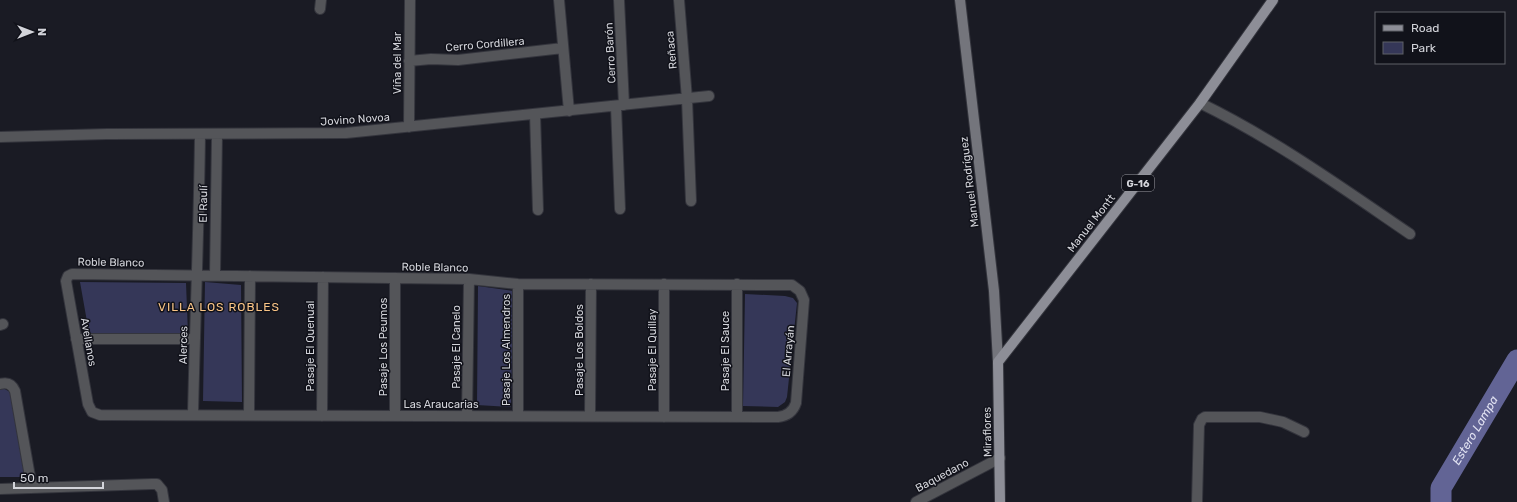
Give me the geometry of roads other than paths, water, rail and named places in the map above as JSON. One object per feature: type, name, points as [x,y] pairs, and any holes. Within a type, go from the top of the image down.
[{"type":"main road","name":"Manuel Rodríguez","points":[[960,0],[994,291],[998,362]]},
{"type":"main road","name":"Manuel Montt","points":[[998,362],[1200,103],[1273,0]]},
{"type":"main road","name":"Miraflores","points":[[998,362],[1000,502]]},
{"type":"street","name":"Viña del Mar","points":[[409,127],[410,0]]},
{"type":"street","points":[[559,0],[569,111]]},
{"type":"street","name":"Cerro Barón","points":[[619,0],[620,209]]},
{"type":"street","name":"Reñaca","points":[[679,0],[687,99],[691,201]]},
{"type":"street","name":"Cerro Cordillera","points":[[409,61],[431,59],[458,60],[563,48]]},
{"type":"street","name":"Jovino Novoa","points":[[0,137],[107,134],[346,133],[709,96]]},
{"type":"street","points":[[1200,103],[1280,146],[1410,234]]},
{"type":"street","points":[[534,114],[538,210]]},
{"type":"street","name":"El Raulí","points":[[197,275],[200,134]]},
{"type":"street","name":"El Raulí","points":[[214,275],[216,134]]},
{"type":"street","name":"Roble Blanco","points":[[68,276],[72,274],[214,275],[469,279],[518,284],[787,284],[800,290]]},
{"type":"street","name":"Alerces","points":[[193,415],[197,275]]},
{"type":"street","name":"Avellanos","points":[[68,276],[66,281],[76,339],[88,404],[92,412]]},
{"type":"street","points":[[249,415],[250,276]]},
{"type":"street","name":"Pasaje El Quenual","points":[[322,416],[323,277]]},
{"type":"street","name":"Pasaje Los Peumos","points":[[395,278],[395,416]]},
{"type":"street","name":"Pasaje El Canelo","points":[[467,416],[469,279]]},
{"type":"street","name":"Pasaje Los Almendros","points":[[518,284],[518,416]]},
{"type":"street","name":"Pasaje Los Boldos","points":[[590,416],[591,284]]},
{"type":"street","name":"Pasaje El Quillay","points":[[664,284],[664,417]]},
{"type":"street","name":"Pasaje El Sauce","points":[[736,417],[737,284]]},
{"type":"street","name":"El Arrayán","points":[[790,413],[796,402],[804,305],[803,295],[800,290]]},
{"type":"street","points":[[76,339],[195,339]]},
{"type":"street","points":[[0,384],[11,384],[15,391],[32,488]]},
{"type":"street","name":"Las Araucarias","points":[[92,412],[100,415],[664,417],[782,417],[790,413]]},
{"type":"street","points":[[1197,502],[1199,425],[1205,417],[1260,417],[1283,422],[1304,432]]},
{"type":"street","name":"Baquedano","points":[[916,502],[1000,458]]},
{"type":"street","points":[[0,489],[152,484],[160,486],[164,493],[164,502]]},
{"type":"waterway","name":"Estero Lampa","points":[[1441,502],[1441,488],[1517,360]]},
{"type":"district","name":"VILLA LOS ROBLES","points":[[219,307]]}]
